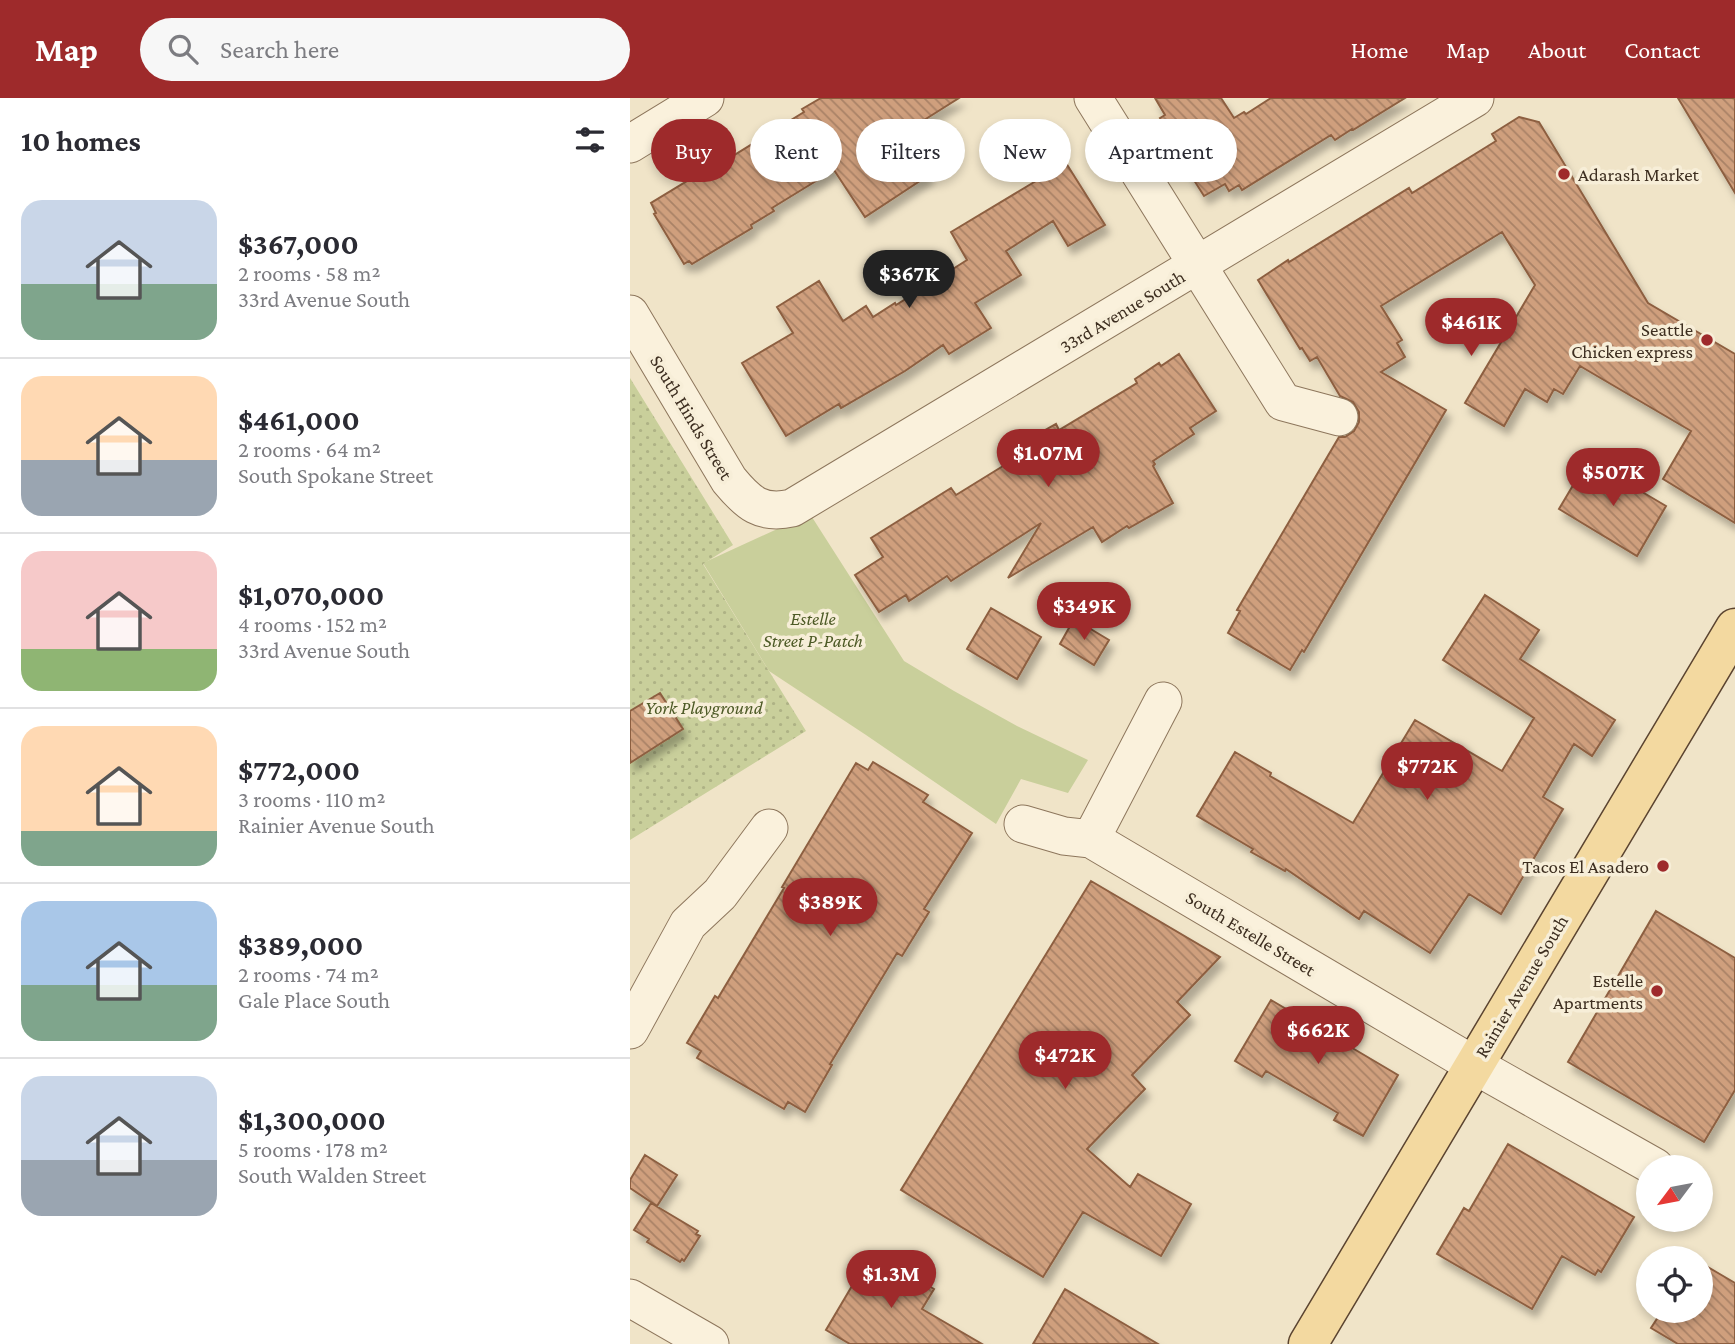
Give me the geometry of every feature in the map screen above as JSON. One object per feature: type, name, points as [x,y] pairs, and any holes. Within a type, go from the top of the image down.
[{"type":"main road","name":"Rainier Avenue South","points":[[1308,1344],[1735,628]]},
{"type":"street","points":[[630,144],[705,98]]},
{"type":"street","points":[[1093,98],[1283,402],[1339,416]]},
{"type":"street","name":"33rd Avenue South","points":[[765,509],[778,511],[792,508],[1475,98]]},
{"type":"street","name":"South Hinds Street","points":[[630,314],[729,480],[744,498],[765,509]]},
{"type":"street","points":[[1091,839],[1163,701]]},
{"type":"street","name":"South Estelle Street","points":[[1023,824],[1064,836],[1091,839],[1474,1065],[1636,1156]]},
{"type":"street","points":[[630,1030],[688,924],[720,894],[769,828]]},
{"type":"street","points":[[630,1298],[710,1344]]},
{"type":"green space","name":"York Playground","points":[[630,378],[733,545],[703,564],[806,731],[630,840]]},
{"type":"green space","name":"Estelle Street P-Patch","points":[[810,514],[904,661],[1017,726],[1088,760],[1068,793],[1021,779],[996,824],[769,671],[703,563]]},
{"type":"building","points":[[821,98],[959,98],[926,119],[856,119],[856,182],[918,182],[865,217],[842,182],[842,119],[793,119],[804,112],[802,109]]},
{"type":"building","points":[[1155,98],[1221,98],[1234,118],[1244,112],[1246,114],[1271,98],[1405,98],[1335,140],[1331,135],[1242,190],[1239,185],[1229,191],[1225,184],[1204,196],[1195,182],[1237,182],[1237,119],[1161,119],[1165,115]]},
{"type":"building","points":[[1678,98],[1735,98],[1735,193]]},
{"type":"building","points":[[1519,117],[1539,122],[1648,303],[1735,354],[1735,523],[1663,479],[1691,431],[1580,366],[1563,394],[1554,389],[1547,402],[1525,389],[1504,426],[1465,403],[1535,285],[1502,232],[1381,306],[1402,340],[1397,343],[1405,357],[1381,372],[1446,410],[1304,652],[1302,650],[1290,670],[1228,633],[1240,611],[1237,610],[1339,437],[1345,437],[1354,431],[1359,422],[1359,412],[1353,402],[1340,396],[1317,357],[1310,361],[1302,348],[1300,349],[1258,280],[1409,188],[1412,193],[1496,141],[1492,134]]},
{"type":"building","points":[[750,145],[750,182],[814,182],[772,208],[774,211],[751,225],[752,228],[692,264],[689,261],[684,264],[654,214],[656,213],[651,203],[686,182],[736,182],[736,154]]},
{"type":"building","points":[[1071,171],[1105,225],[1068,246],[1053,221],[1006,251],[1021,275],[975,303],[991,328],[949,354],[943,345],[905,371],[841,408],[839,404],[786,436],[742,363],[793,333],[777,307],[819,281],[843,321],[866,306],[873,317],[967,260],[951,232],[1034,182],[1071,182]]},
{"type":"building","points":[[1179,354],[1216,411],[1190,428],[1194,434],[1153,461],[1153,466],[1173,503],[1102,542],[1093,527],[1008,578],[1041,523],[951,581],[947,576],[909,601],[906,595],[879,612],[855,575],[883,557],[871,538],[951,488],[956,495],[1016,458],[1013,453],[1033,441],[1031,438],[1056,424],[1059,430],[1137,383],[1135,379],[1159,363],[1161,366]]},
{"type":"building","points":[[1588,460],[1666,506],[1637,556],[1559,509]]},
{"type":"building","points":[[1485,595],[1539,630],[1520,659],[1615,720],[1592,756],[1574,744],[1543,797],[1563,809],[1501,914],[1469,894],[1430,953],[1364,911],[1359,919],[1286,869],[1285,871],[1251,852],[1253,849],[1197,816],[1235,752],[1271,773],[1270,776],[1353,823],[1415,720],[1502,771],[1534,718],[1443,660]]},
{"type":"building","points":[[991,608],[1041,637],[1017,679],[967,649]]},
{"type":"building","points":[[1074,619],[1109,640],[1094,665],[1060,644]]},
{"type":"building","points":[[660,693],[683,729],[630,763],[630,711]]},
{"type":"building","points":[[873,762],[928,795],[923,802],[972,833],[924,909],[929,912],[902,956],[897,953],[830,1064],[832,1065],[805,1112],[788,1102],[784,1109],[697,1058],[701,1051],[687,1043],[715,996],[718,998],[856,763],[868,770]]},
{"type":"building","points":[[1091,881],[1220,957],[1177,1002],[1190,1015],[1132,1075],[1145,1089],[1087,1149],[1130,1187],[1138,1174],[1191,1204],[1161,1256],[1083,1212],[1043,1277],[901,1190]]},
{"type":"building","name":"Estelle Apartments","points":[[1656,911],[1735,958],[1735,1090],[1704,1142],[1568,1062]]},
{"type":"building","points":[[1271,1000],[1398,1075],[1363,1136],[1334,1120],[1338,1113],[1266,1071],[1262,1077],[1235,1061]]},
{"type":"building","points":[[1508,1144],[1634,1217],[1601,1272],[1598,1270],[1595,1275],[1562,1256],[1532,1309],[1437,1254],[1464,1208],[1469,1211]]},
{"type":"building","points":[[645,1155],[677,1175],[657,1206],[630,1188],[630,1180]]},
{"type":"building","points":[[651,1203],[698,1231],[696,1234],[700,1236],[684,1261],[682,1259],[680,1262],[647,1242],[649,1239],[634,1230]]},
{"type":"building","points":[[872,1252],[934,1289],[922,1309],[982,1344],[850,1344],[826,1330]]},
{"type":"building","points":[[1713,1270],[1735,1283],[1735,1344],[1678,1344],[1651,1328],[1654,1323],[1713,1323]]},
{"type":"building","points":[[1065,1289],[1158,1344],[1033,1344]]},
{"type":"place","name":"Adarash Market","points":[[1564,174]]},
{"type":"place","name":"Seattle Chicken express","points":[[1707,340]]},
{"type":"place","name":"Tacos El Asadero","points":[[1663,866]]},
{"type":"place","name":"Estelle Apartments","points":[[1657,991]]}]
